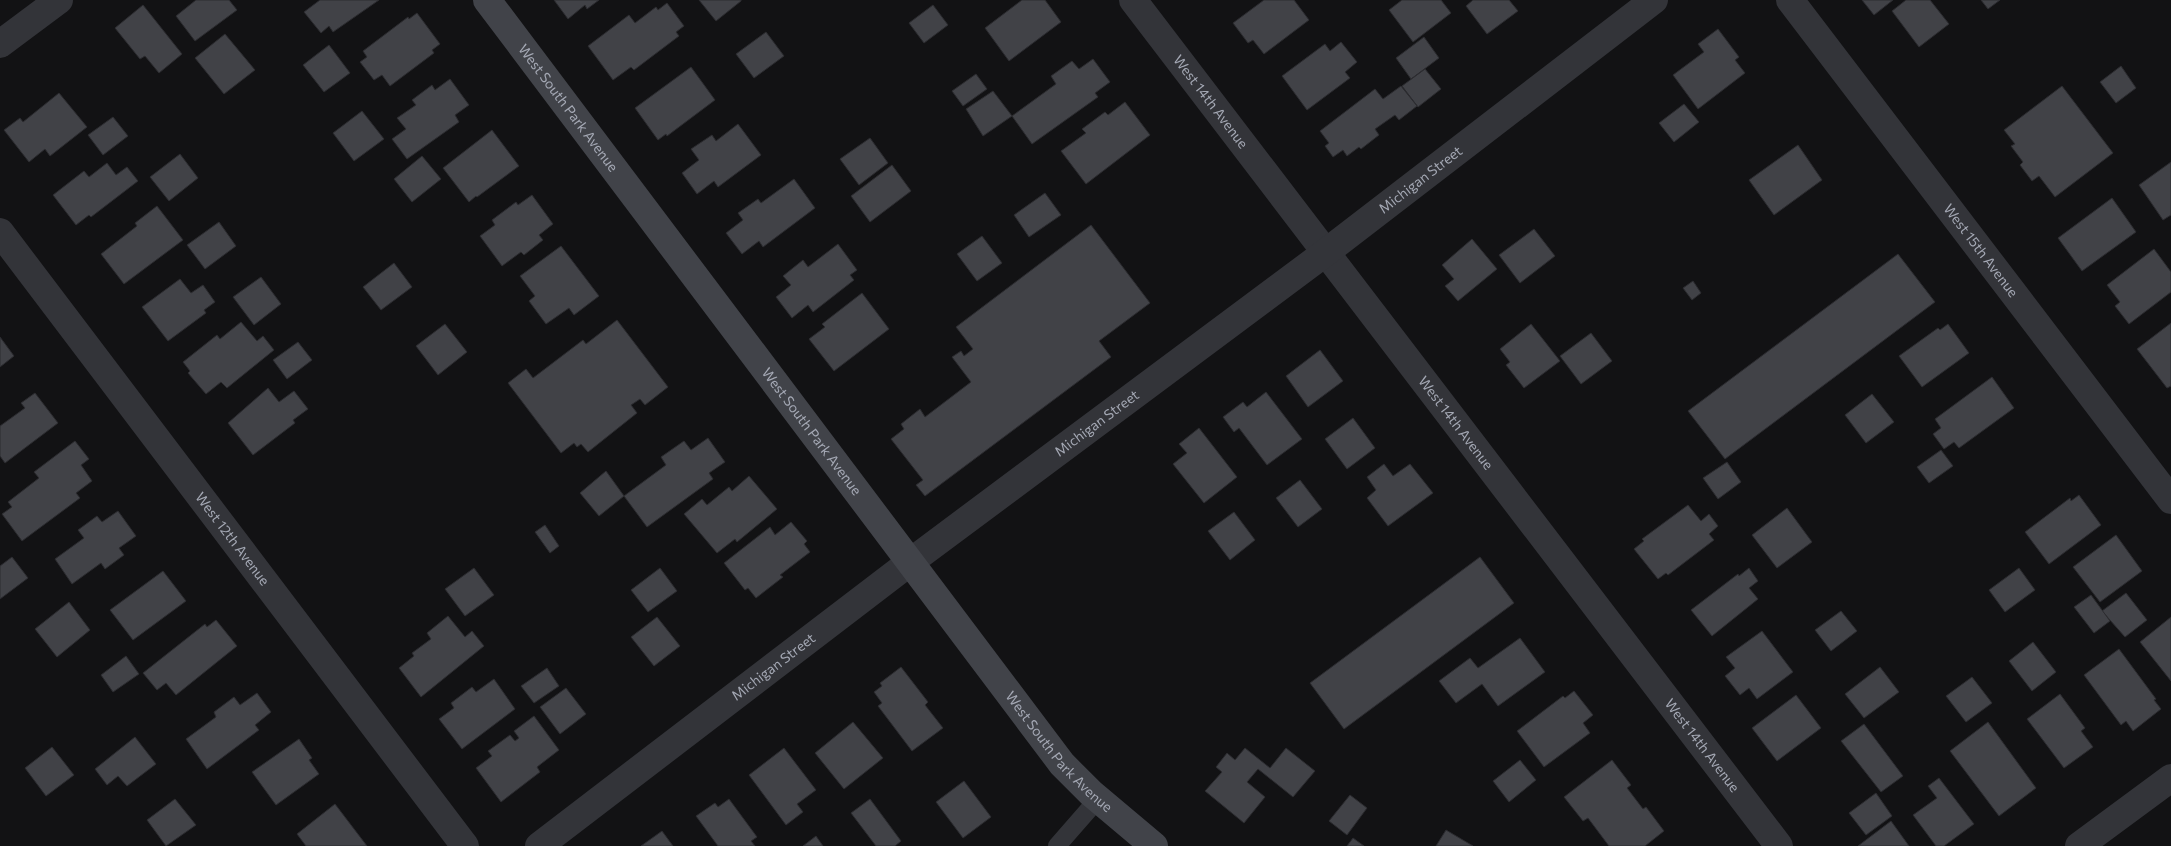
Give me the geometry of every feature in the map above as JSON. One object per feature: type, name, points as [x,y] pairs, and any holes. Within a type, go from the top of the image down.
[{"type":"main road","name":"West South Park Avenue","points":[[487,0],[1062,764],[1098,799],[1154,846]]},
{"type":"street","points":[[0,44],[59,0]]},
{"type":"street","name":"West 14th Avenue","points":[[1133,0],[1779,846]]},
{"type":"street","name":"Michigan Street","points":[[539,846],[909,563],[1325,253],[1654,0]]},
{"type":"street","name":"West 15th Avenue","points":[[1790,0],[2171,500]]},
{"type":"street","name":"West 12th Avenue","points":[[0,232],[465,846]]},
{"type":"street","points":[[2079,846],[2171,778]]},
{"type":"lane","points":[[1057,846],[1098,799]]},
{"type":"building","points":[[196,0],[229,0],[237,10],[195,41],[176,16]]},
{"type":"building","points":[[320,0],[379,0],[333,32],[329,26],[321,33],[304,12]]},
{"type":"building","points":[[554,0],[599,0],[587,9],[585,5],[568,19]]},
{"type":"building","points":[[699,0],[741,0],[741,1],[716,21]]},
{"type":"building","points":[[1022,0],[1045,0],[1061,22],[1009,61],[985,28]]},
{"type":"building","points":[[1264,0],[1294,0],[1309,20],[1264,54],[1253,40],[1248,43],[1233,23]]},
{"type":"building","points":[[1402,0],[1441,0],[1451,13],[1413,42],[1389,10]]},
{"type":"building","points":[[1473,0],[1509,0],[1518,11],[1487,34],[1466,6]]},
{"type":"building","points":[[1862,0],[1893,0],[1874,15]]},
{"type":"building","points":[[1906,0],[1930,0],[1949,24],[1919,47],[1892,11]]},
{"type":"building","points":[[1981,0],[2000,0],[1988,9]]},
{"type":"building","points":[[667,3],[684,26],[676,32],[679,36],[634,70],[631,67],[613,80],[588,46],[629,15],[635,23],[656,7],[658,10]]},
{"type":"building","points":[[143,5],[182,54],[159,73],[145,56],[140,59],[115,28]]},
{"type":"building","points":[[933,5],[948,25],[924,43],[909,23]]},
{"type":"building","points":[[417,13],[440,44],[432,50],[434,53],[390,86],[382,75],[374,80],[360,62],[367,57],[363,51],[408,17],[409,19]]},
{"type":"building","points":[[1718,29],[1739,57],[1735,60],[1745,73],[1698,109],[1673,75],[1704,52],[1698,44]]},
{"type":"building","points":[[766,32],[784,56],[754,78],[736,54]]},
{"type":"building","points":[[225,34],[255,70],[224,94],[195,58]]},
{"type":"building","points":[[1424,37],[1439,58],[1411,79],[1396,58]]},
{"type":"building","points":[[1341,42],[1357,62],[1345,72],[1350,78],[1307,110],[1282,76],[1325,44],[1330,51]]},
{"type":"building","points":[[329,45],[350,73],[324,92],[303,65]]},
{"type":"building","points":[[1093,59],[1110,82],[1095,93],[1098,97],[1032,144],[1012,116],[1056,84],[1051,76],[1072,61],[1079,69]]},
{"type":"building","points":[[2121,66],[2136,88],[2116,103],[2100,82]]},
{"type":"building","points":[[691,67],[715,100],[667,136],[666,134],[658,140],[635,108]]},
{"type":"building","points":[[1425,69],[1441,89],[1418,107],[1402,86]]},
{"type":"building","points":[[976,74],[987,89],[963,106],[952,91]]},
{"type":"building","points":[[450,79],[469,105],[455,115],[459,122],[407,159],[392,139],[406,129],[397,118],[416,105],[412,100],[432,85],[435,90]]},
{"type":"building","points":[[1401,86],[1417,106],[1399,120],[1395,115],[1375,129],[1379,135],[1361,149],[1359,147],[1347,156],[1343,150],[1333,157],[1325,146],[1329,143],[1320,131],[1375,89],[1383,99]]},
{"type":"building","points":[[2062,86],[2113,153],[2055,197],[2039,176],[2032,181],[2020,165],[2023,162],[2011,146],[2015,144],[2004,130]]},
{"type":"building","points":[[993,91],[1012,116],[983,136],[966,109]]},
{"type":"building","points":[[59,93],[87,127],[50,156],[45,149],[29,162],[4,130],[20,118],[23,122]]},
{"type":"building","points":[[1125,102],[1150,135],[1086,184],[1061,151],[1086,133],[1082,129],[1105,112],[1108,115]]},
{"type":"building","points":[[1684,104],[1699,122],[1674,142],[1659,123]]},
{"type":"building","points":[[362,111],[384,139],[354,161],[333,133]]},
{"type":"building","points":[[113,117],[128,136],[103,155],[88,135]]},
{"type":"building","points":[[738,124],[761,155],[718,187],[714,181],[697,194],[682,173],[699,160],[691,149],[712,135],[716,141]]},
{"type":"building","points":[[492,130],[519,166],[469,202],[443,168]]},
{"type":"building","points":[[870,138],[888,163],[859,185],[840,159]]},
{"type":"building","points":[[1798,145],[1822,180],[1774,215],[1749,180]]},
{"type":"building","points":[[180,154],[198,178],[169,201],[150,177]]},
{"type":"building","points":[[422,156],[441,179],[412,202],[394,179]]},
{"type":"building","points":[[2171,162],[2171,215],[2163,220],[2139,185]]},
{"type":"building","points":[[107,163],[116,175],[127,167],[138,181],[91,217],[89,215],[76,225],[53,195],[84,171],[89,177]]},
{"type":"building","points":[[892,165],[911,191],[870,222],[851,196]]},
{"type":"building","points":[[794,179],[815,208],[763,247],[759,241],[742,254],[726,233],[743,220],[738,213],[758,199],[761,203]]},
{"type":"building","points":[[1045,193],[1061,215],[1029,237],[1014,215]]},
{"type":"building","points":[[532,195],[553,224],[539,235],[543,240],[524,255],[521,252],[502,266],[480,236],[495,225],[492,220],[516,202],[518,205]]},
{"type":"building","points":[[2112,198],[2136,232],[2082,271],[2058,238]]},
{"type":"building","points":[[157,206],[183,240],[124,284],[101,254],[137,226],[135,223]]},
{"type":"building","points":[[219,222],[236,246],[205,269],[187,245]]},
{"type":"building","points":[[1091,225],[1150,303],[1099,341],[1111,357],[925,496],[916,485],[923,480],[891,439],[904,429],[901,424],[920,409],[925,417],[971,382],[952,357],[961,351],[964,356],[973,349],[956,327]]},
{"type":"building","points":[[1534,229],[1555,256],[1520,283],[1499,255]]},
{"type":"building","points":[[982,236],[1002,263],[977,281],[957,254]]},
{"type":"building","points":[[1472,239],[1497,269],[1458,301],[1445,286],[1454,279],[1442,265]]},
{"type":"building","points":[[838,244],[857,270],[850,275],[854,280],[813,312],[808,305],[792,318],[776,297],[791,285],[783,276],[803,260],[808,267]]},
{"type":"building","points":[[561,246],[599,296],[574,315],[569,308],[546,324],[529,301],[535,296],[520,276]]},
{"type":"building","points":[[2154,249],[2171,272],[2171,292],[2129,324],[2115,306],[2120,302],[2107,285]]},
{"type":"building","points":[[1898,254],[1935,302],[1725,459],[1688,411]]},
{"type":"building","points":[[394,263],[412,287],[381,310],[363,287]]},
{"type":"building","points":[[261,277],[281,304],[254,325],[233,297]]},
{"type":"building","points":[[180,279],[191,293],[203,285],[215,302],[204,310],[206,313],[168,341],[142,307]]},
{"type":"building","points":[[1693,281],[1701,293],[1692,300],[1683,288]]},
{"type":"building","points":[[862,293],[889,329],[834,371],[809,339],[825,327],[822,324]]},
{"type":"building","points":[[617,320],[668,387],[645,405],[640,399],[631,405],[637,413],[588,452],[581,444],[577,447],[574,443],[561,453],[508,383],[526,369],[533,378],[583,340],[586,344]]},
{"type":"building","points":[[241,322],[257,341],[263,336],[274,350],[227,388],[221,382],[206,394],[188,373],[190,371],[183,362],[217,335],[220,339]]},
{"type":"building","points":[[2171,323],[2171,386],[2167,388],[2137,349]]},
{"type":"building","points":[[445,324],[467,352],[438,375],[416,346]]},
{"type":"building","points":[[1531,324],[1560,361],[1524,388],[1506,365],[1510,362],[1500,349]]},
{"type":"building","points":[[1948,324],[1969,353],[1922,387],[1899,356],[1938,328],[1940,330]]},
{"type":"building","points":[[1591,333],[1612,361],[1581,384],[1560,356]]},
{"type":"building","points":[[0,337],[14,356],[0,367]]},
{"type":"building","points":[[298,342],[312,360],[287,379],[273,360]]},
{"type":"building","points":[[1320,350],[1343,381],[1308,407],[1286,376]]},
{"type":"building","points":[[1992,377],[2014,408],[1959,448],[1954,442],[1944,449],[1933,434],[1941,428],[1935,419]]},
{"type":"building","points":[[268,388],[279,402],[294,391],[308,409],[293,420],[295,423],[253,455],[228,423]]},
{"type":"building","points":[[1266,392],[1302,439],[1267,465],[1239,428],[1234,432],[1223,417],[1243,402],[1247,407]]},
{"type":"building","points":[[35,393],[58,423],[5,463],[0,456],[0,426],[25,408],[21,403]]},
{"type":"building","points":[[1872,394],[1894,422],[1866,443],[1845,415]]},
{"type":"building","points":[[1353,418],[1375,448],[1347,469],[1325,439]]},
{"type":"building","points":[[1199,428],[1237,477],[1204,503],[1173,464],[1187,453],[1179,444]]},
{"type":"building","points":[[708,438],[725,462],[709,473],[713,479],[647,527],[624,496],[666,465],[661,457],[684,441],[691,450]]},
{"type":"building","points":[[75,441],[89,459],[81,465],[92,481],[76,493],[80,498],[22,541],[2,514],[12,507],[8,502],[39,478],[34,472]]},
{"type":"building","points":[[1941,450],[1953,466],[1929,483],[1917,467]]},
{"type":"building","points":[[1727,462],[1741,482],[1718,499],[1703,478]]},
{"type":"building","points":[[1384,464],[1393,476],[1410,464],[1433,493],[1388,526],[1367,498],[1376,490],[1367,477]]},
{"type":"building","points":[[606,471],[624,496],[599,516],[580,493]]},
{"type":"building","points":[[749,476],[777,509],[737,542],[735,539],[717,553],[684,514],[702,499],[707,505],[729,487],[732,491]]},
{"type":"building","points":[[1300,480],[1322,509],[1298,527],[1276,498]]},
{"type":"building","points":[[2079,495],[2101,525],[2049,564],[2025,532],[2070,498],[2071,501]]},
{"type":"building","points":[[1688,505],[1701,521],[1709,514],[1718,526],[1709,534],[1714,540],[1668,575],[1666,573],[1658,579],[1634,549],[1644,541],[1642,539]]},
{"type":"building","points":[[1787,508],[1812,542],[1777,568],[1752,535]]},
{"type":"building","points":[[118,511],[136,536],[119,548],[124,555],[105,569],[101,563],[72,584],[55,559],[84,538],[78,530],[97,516],[102,522]]},
{"type":"building","points":[[1234,512],[1255,540],[1230,560],[1208,531]]},
{"type":"building","points":[[791,522],[807,541],[804,544],[810,552],[780,575],[783,577],[756,598],[748,588],[745,590],[724,563],[770,527],[775,535]]},
{"type":"building","points":[[545,525],[559,546],[550,553],[535,532]]},
{"type":"building","points":[[2116,535],[2142,571],[2100,602],[2073,567]]},
{"type":"building","points":[[12,557],[28,578],[0,599],[0,566]]},
{"type":"building","points":[[1480,557],[1514,603],[1344,729],[1310,683]]},
{"type":"building","points":[[474,568],[494,595],[465,616],[445,589]]},
{"type":"building","points":[[660,568],[677,591],[648,612],[631,590]]},
{"type":"building","points":[[1749,568],[1758,581],[1749,588],[1758,599],[1712,636],[1691,610],[1738,574],[1739,576]]},
{"type":"building","points":[[2019,568],[2035,590],[2005,612],[1989,590]]},
{"type":"building","points":[[163,571],[186,601],[133,640],[110,610]]},
{"type":"building","points":[[2126,593],[2147,620],[2125,637],[2102,611]]},
{"type":"building","points":[[2091,595],[2110,621],[2094,633],[2074,607]]},
{"type":"building","points":[[69,602],[90,630],[57,657],[35,629]]},
{"type":"building","points":[[1841,611],[1857,631],[1831,651],[1815,630]]},
{"type":"building","points":[[448,616],[465,637],[472,631],[484,646],[421,697],[399,668],[414,656],[412,653],[431,639],[427,633]]},
{"type":"building","points":[[657,617],[680,646],[654,666],[631,637]]},
{"type":"building","points":[[2171,617],[2171,681],[2140,642]]},
{"type":"building","points":[[216,620],[237,646],[176,695],[166,683],[157,690],[143,673],[205,624],[207,627]]},
{"type":"building","points":[[1762,631],[1793,672],[1757,699],[1749,688],[1740,695],[1725,676],[1735,668],[1726,657]]},
{"type":"building","points":[[1520,638],[1545,672],[1498,706],[1482,684],[1456,703],[1439,681],[1470,658],[1478,668]]},
{"type":"building","points":[[2033,642],[2056,672],[2032,691],[2009,661]]},
{"type":"building","points":[[2119,649],[2156,699],[2154,700],[2161,709],[2133,731],[2126,721],[2121,725],[2084,675]]},
{"type":"building","points":[[126,656],[139,674],[113,692],[101,675]]},
{"type":"building","points":[[901,667],[928,702],[925,705],[943,728],[912,751],[878,706],[882,703],[874,692],[882,686],[880,683]]},
{"type":"building","points":[[1880,667],[1899,692],[1864,718],[1845,694]]},
{"type":"building","points":[[547,668],[559,686],[534,703],[521,686]]},
{"type":"building","points":[[1972,677],[1992,703],[1966,722],[1946,696]]},
{"type":"building","points":[[494,679],[515,709],[462,749],[439,719],[454,708],[451,703],[472,687],[476,692]]},
{"type":"building","points":[[566,688],[586,714],[560,734],[540,707]]},
{"type":"building","points":[[1574,691],[1593,715],[1583,723],[1590,733],[1544,767],[1517,731],[1563,696],[1565,698]]},
{"type":"building","points":[[257,693],[271,712],[255,725],[259,730],[207,769],[186,739],[216,717],[214,712],[234,697],[240,705]]},
{"type":"building","points":[[2060,694],[2085,728],[2081,731],[2093,747],[2064,768],[2027,719]]},
{"type":"building","points":[[1796,695],[1821,728],[1777,761],[1752,728]]},
{"type":"building","points":[[534,716],[559,750],[537,767],[540,772],[501,802],[476,768],[492,756],[488,751],[510,735],[515,741],[519,738],[514,731]]},
{"type":"building","points":[[853,722],[883,758],[844,789],[815,753]]},
{"type":"building","points":[[1988,722],[2036,788],[1999,816],[1950,751]]},
{"type":"building","points":[[1864,724],[1903,776],[1881,792],[1841,741]]},
{"type":"building","points":[[135,737],[156,764],[127,786],[118,776],[107,785],[95,769]]},
{"type":"building","points":[[299,739],[312,758],[309,760],[319,774],[276,805],[252,772]]},
{"type":"building","points":[[52,747],[74,775],[46,796],[25,768]]},
{"type":"building","points":[[784,748],[816,790],[797,804],[803,812],[786,825],[749,775]]},
{"type":"building","points":[[1245,748],[1270,768],[1286,748],[1315,771],[1293,797],[1258,769],[1247,782],[1265,797],[1244,823],[1205,791],[1222,772],[1216,767],[1227,753],[1235,760]]},
{"type":"building","points":[[1520,760],[1536,780],[1509,802],[1493,781]]},
{"type":"building","points":[[1612,760],[1631,785],[1627,788],[1643,809],[1646,807],[1664,831],[1645,846],[1609,846],[1588,818],[1583,821],[1564,797]]},
{"type":"building","points":[[1939,778],[1974,824],[1944,846],[1936,846],[1913,815],[1937,798],[1928,786]]},
{"type":"building","points":[[964,781],[991,817],[963,838],[936,802]]},
{"type":"building","points":[[1876,793],[1892,816],[1866,835],[1849,813]]},
{"type":"building","points":[[1350,795],[1367,808],[1347,835],[1329,821]]},
{"type":"building","points":[[175,799],[196,825],[166,846],[147,820]]},
{"type":"building","points":[[729,799],[757,837],[751,841],[755,846],[718,846],[696,816],[715,803],[718,807]]},
{"type":"building","points":[[870,799],[901,841],[895,846],[876,846],[851,813]]},
{"type":"building","points":[[335,804],[367,846],[306,846],[297,834]]},
{"type":"building","points":[[1891,821],[1909,846],[1858,846]]},
{"type":"building","points":[[1446,830],[1473,846],[1436,846]]},
{"type":"building","points":[[662,831],[673,846],[641,846]]},
{"type":"building","points":[[816,836],[823,846],[803,846]]},
{"type":"building","points":[[1353,838],[1364,846],[1347,846]]}]
